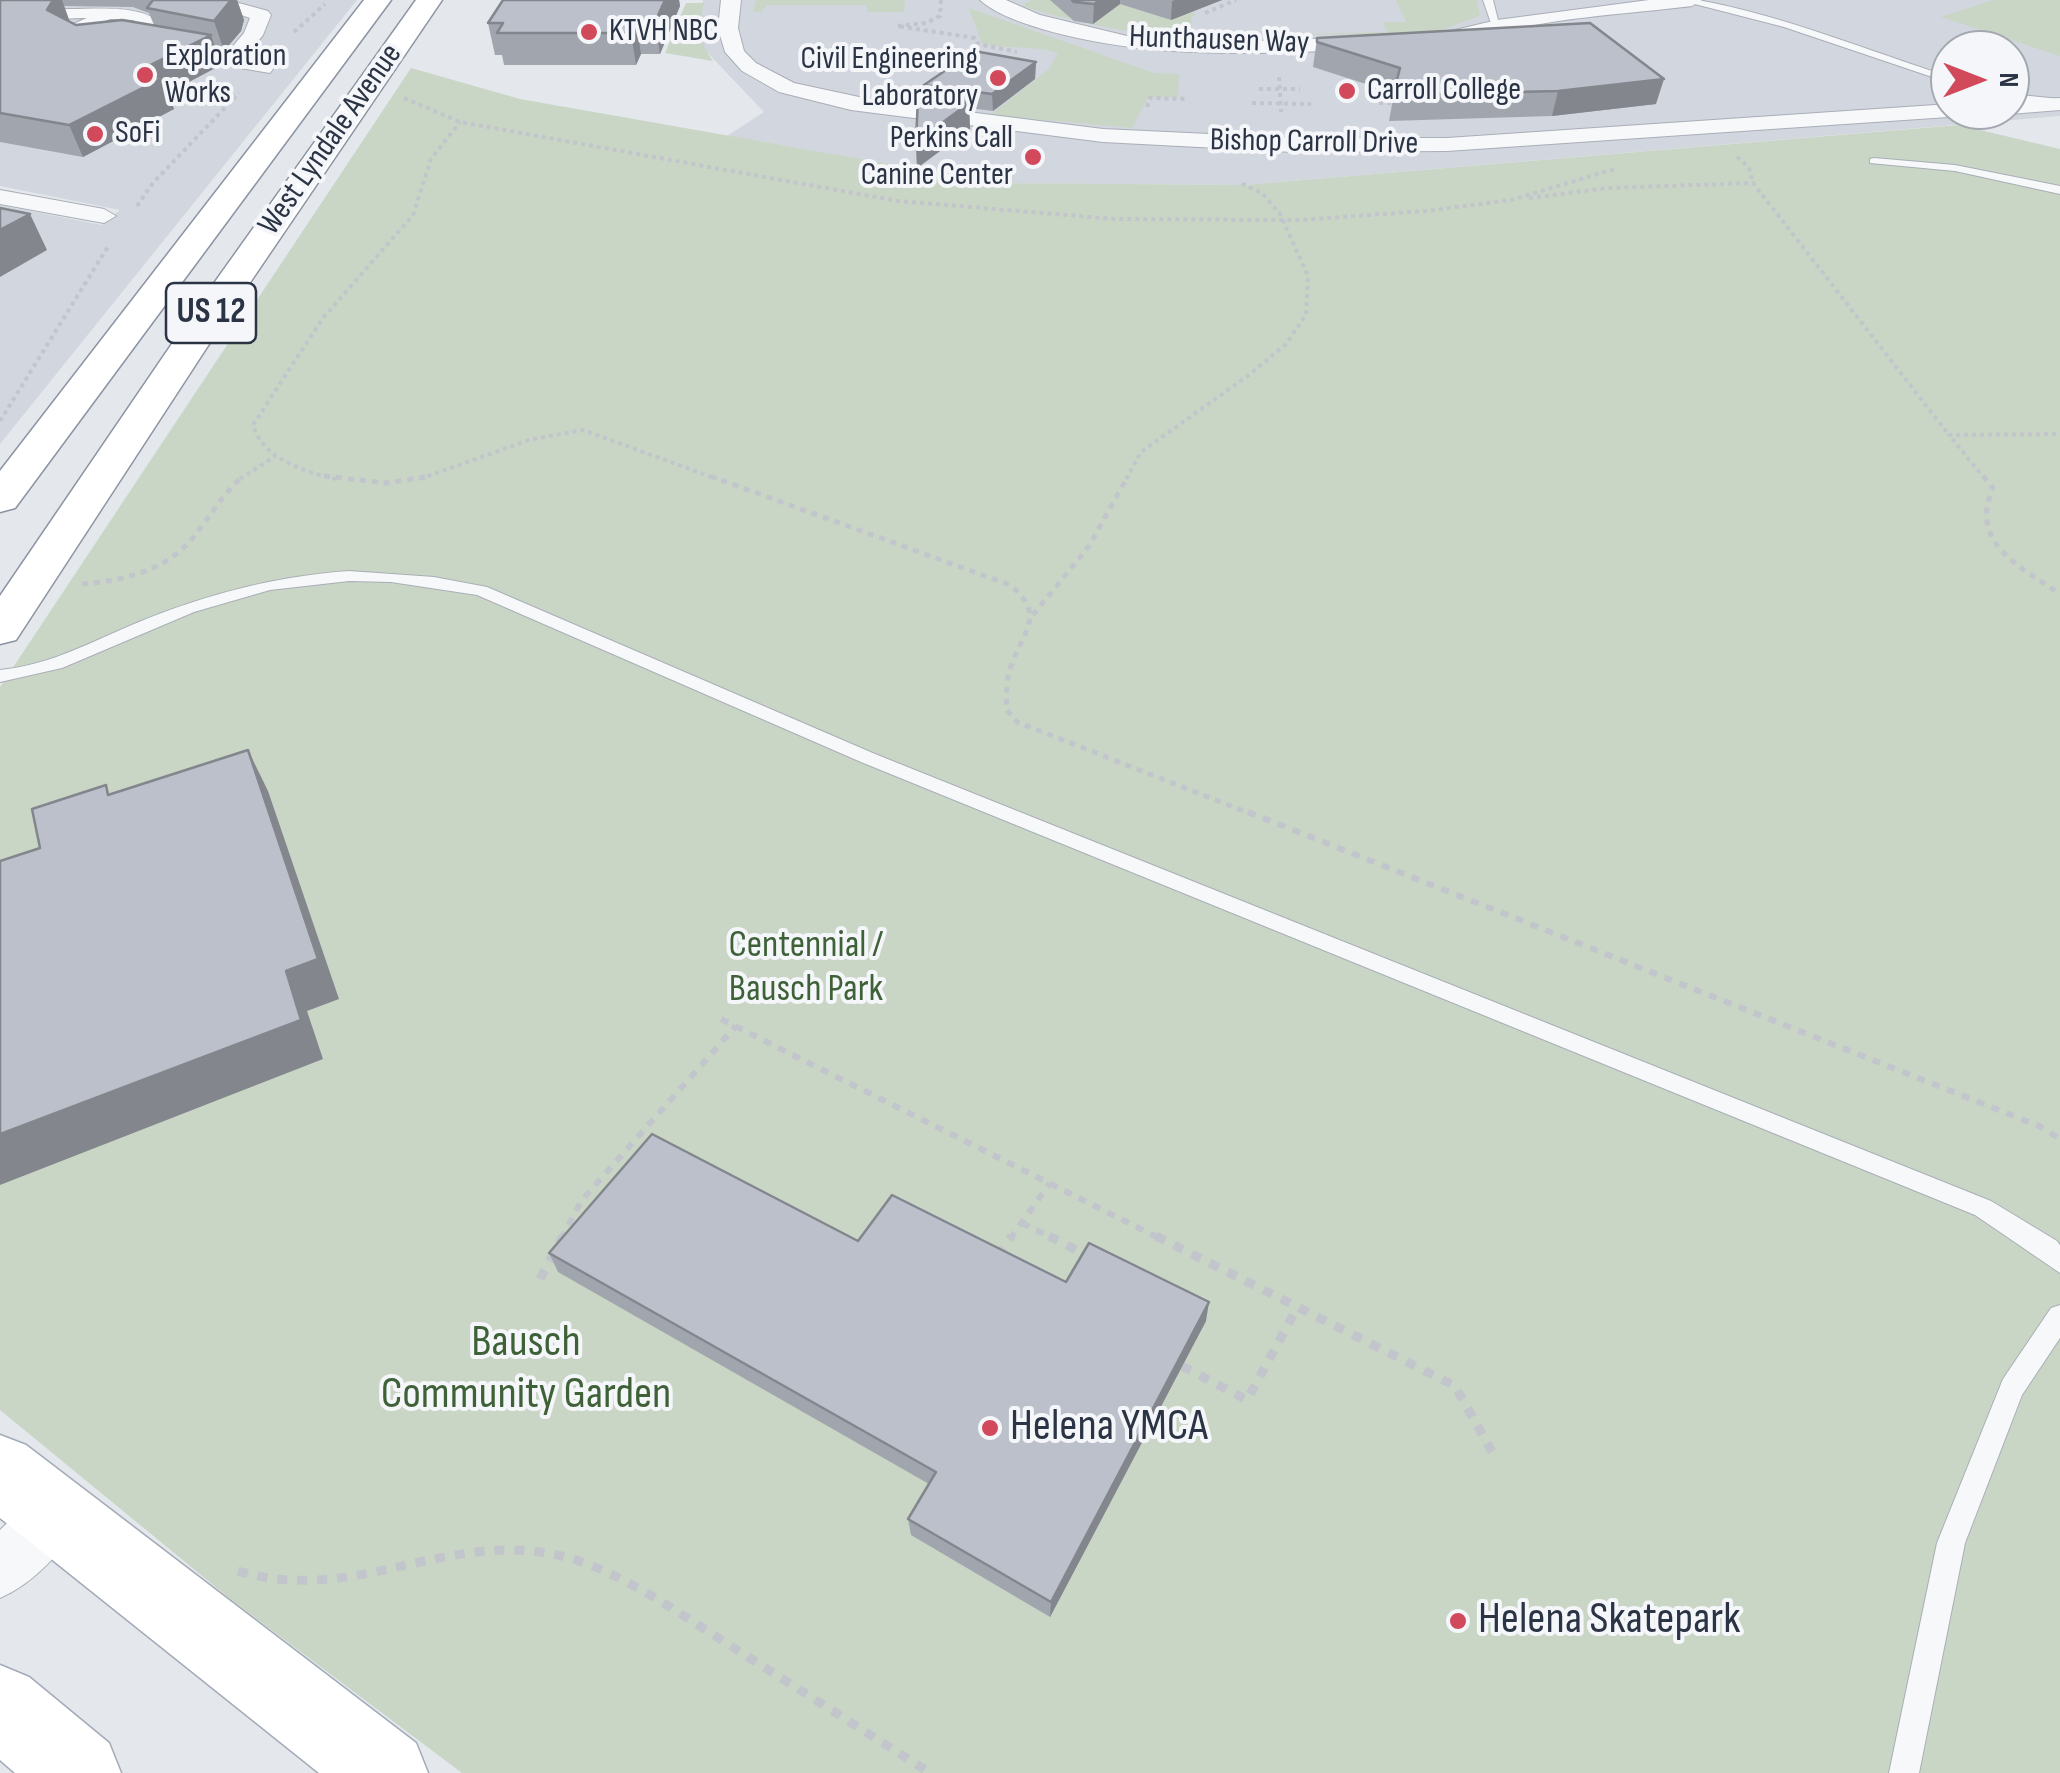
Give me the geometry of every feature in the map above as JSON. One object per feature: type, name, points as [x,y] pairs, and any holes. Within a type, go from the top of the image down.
[{"type":"main road","name":"West Lyndale Avenue","points":[[0,499],[378,0]]},
{"type":"main road","name":"West Lyndale Avenue","points":[[0,630],[220,299],[429,0]]},
{"type":"main road","points":[[27,1493],[386,1773]]},
{"type":"main road","points":[[0,1706],[79,1773]]},
{"type":"street","points":[[206,0],[260,15],[253,35],[225,56],[263,69]]},
{"type":"street","name":"Bishop Carroll Drive","points":[[732,0],[724,28],[738,55],[764,77],[800,90],[964,120],[1132,137],[1203,143],[1423,146],[1725,122],[1930,112]]},
{"type":"street","name":"Hunthausen Way","points":[[990,0],[1023,17],[1070,31],[1194,46],[1405,42],[1690,0]]},
{"type":"street","points":[[0,25],[5,34],[30,21],[64,13],[135,16],[154,22],[156,28],[133,40]]},
{"type":"street","points":[[0,16],[30,21]]},
{"type":"street","points":[[104,17],[78,27],[70,38],[86,46],[133,40],[166,46]]},
{"type":"street","points":[[2030,106],[2060,103]]},
{"type":"street","points":[[0,197],[104,216]]},
{"type":"street","points":[[0,1570],[27,1493]]},
{"type":"lane","points":[[1488,0],[1498,26]]},
{"type":"lane","points":[[1690,0],[1802,28],[1851,49],[1930,74]]},
{"type":"lane","points":[[2030,99],[2060,103]]},
{"type":"lane","points":[[1874,161],[1955,168],[2060,190]]},
{"type":"lane","points":[[0,676],[55,666],[206,600],[300,580],[337,574],[420,578],[481,591],[887,766],[1984,1208],[2048,1249],[2060,1262]]},
{"type":"lane","points":[[1904,1773],[1950,1542],[2012,1388],[2060,1316]]},
{"type":"path","points":[[130,216],[153,183],[263,69],[306,18],[330,0]]},
{"type":"path","points":[[941,0],[940,16],[935,20],[897,26],[976,38],[978,44],[1021,52]]},
{"type":"path","points":[[1205,13],[1236,0]]},
{"type":"path","points":[[1277,77],[1280,104]]},
{"type":"path","points":[[1259,88],[1300,89]]},
{"type":"path","points":[[1252,103],[1311,104]]},
{"type":"path","points":[[460,122],[431,159],[413,215],[322,318],[253,426],[255,437],[276,455],[304,470],[351,482],[414,480],[446,472],[527,438],[583,430],[1010,585],[1027,598],[1032,616]]},
{"type":"path","points":[[1732,152],[1749,167],[1753,183],[1993,488],[1984,511],[1997,545],[2060,594]]},
{"type":"path","points":[[1240,182],[1263,194],[1280,214],[1308,276],[1306,315],[1286,344],[1140,452],[1090,546],[1032,616],[1009,672],[1006,709],[1017,722],[1696,987],[2059,1137]]},
{"type":"path","points":[[1511,200],[1625,187],[1753,183]]},
{"type":"path","points":[[0,421],[111,242]]},
{"type":"path","points":[[1949,436],[2060,434]]},
{"type":"path","points":[[68,584],[90,584],[151,568],[178,553],[228,486],[276,455]]},
{"type":"path","points":[[722,1019],[1455,1386],[1496,1460]]},
{"type":"path","points":[[540,1279],[582,1200],[736,1026]]},
{"type":"path","points":[[992,1264],[1050,1184]]},
{"type":"path","points":[[1022,1223],[1105,1264]]},
{"type":"path","points":[[1182,1366],[1247,1400],[1298,1308]]},
{"type":"path","points":[[223,1564],[256,1579],[316,1581],[489,1548],[540,1551],[610,1571],[930,1773]]},
{"type":"shaded area","points":[[0,0],[357,0],[0,444],[0,205],[102,225],[120,210],[0,186]]},
{"type":"shaded area","name":"Carroll College","points":[[703,0],[2060,0],[2060,116],[2030,119],[2030,30],[1930,30],[1930,127],[1244,185],[997,183],[727,136],[764,112],[704,49],[698,25]]},
{"type":"green space","points":[[756,0],[905,0],[904,12],[868,12],[866,5],[767,5],[761,12],[753,12]]},
{"type":"green space","points":[[1031,0],[1108,0],[1170,20],[1189,12],[1196,14],[1191,18],[1192,31],[1159,35],[1083,22],[1023,6]]},
{"type":"green space","points":[[1396,0],[1477,0],[1480,16],[1429,34],[1272,35],[1387,32],[1383,22],[1406,22]]},
{"type":"green space","points":[[1994,0],[2060,0],[2060,56],[2030,46],[2030,30],[1981,30],[1941,17]]},
{"type":"green space","points":[[686,3],[704,3],[701,34],[713,61],[665,53]]},
{"type":"green space","points":[[969,8],[1154,73],[1179,74],[1178,97],[1148,97],[1132,128],[990,115],[1049,69],[1058,53],[982,44]]},
{"type":"green space","name":"Centennial / Bausch Park","points":[[411,68],[520,99],[997,183],[1244,185],[1930,127],[1980,130],[2060,149],[2060,1773],[462,1773],[229,1598],[0,1410],[0,687]]},
{"type":"building","points":[[0,0],[53,0],[47,10],[76,25],[122,20],[211,35],[134,73],[162,78],[69,125],[0,113]]},
{"type":"building","points":[[153,0],[231,0],[214,21],[147,8]]},
{"type":"building","points":[[503,0],[665,0],[655,22],[636,22],[631,33],[497,33],[503,23],[488,23]]},
{"type":"building","points":[[1072,0],[1100,0],[1094,4]]},
{"type":"building","points":[[1590,23],[1664,79],[1558,91],[1393,95],[1400,68],[1317,42],[1317,38]]},
{"type":"building","points":[[974,51],[1036,62],[992,94],[924,85]]},
{"type":"building","points":[[918,97],[969,103],[916,142]]},
{"type":"building","points":[[0,208],[30,214],[0,230]]},
{"type":"building","points":[[248,750],[318,959],[286,971],[301,1020],[0,1134],[0,861],[40,848],[32,809],[106,785],[108,795]]},
{"type":"building","name":"Helena YMCA","points":[[652,1134],[858,1241],[892,1195],[1066,1282],[1089,1243],[1209,1302],[1051,1602],[908,1519],[936,1472],[549,1253]]},
{"type":"place","name":"KTVH NBC","points":[[589,32]]},
{"type":"place","name":"Exploration Works","points":[[145,75]]},
{"type":"place","name":"Civil Engineering Laboratory","points":[[998,78]]},
{"type":"place","name":"Carroll College","points":[[1347,91]]},
{"type":"place","name":"SoFi","points":[[95,134]]},
{"type":"place","name":"Perkins Call Canine Center","points":[[1033,157]]},
{"type":"place","name":"Helena YMCA","points":[[990,1428]]},
{"type":"place","name":"Helena Skatepark","points":[[1458,1621]]},
{"type":"park label","name":"Bausch Community Garden","points":[[526,1370]]}]
